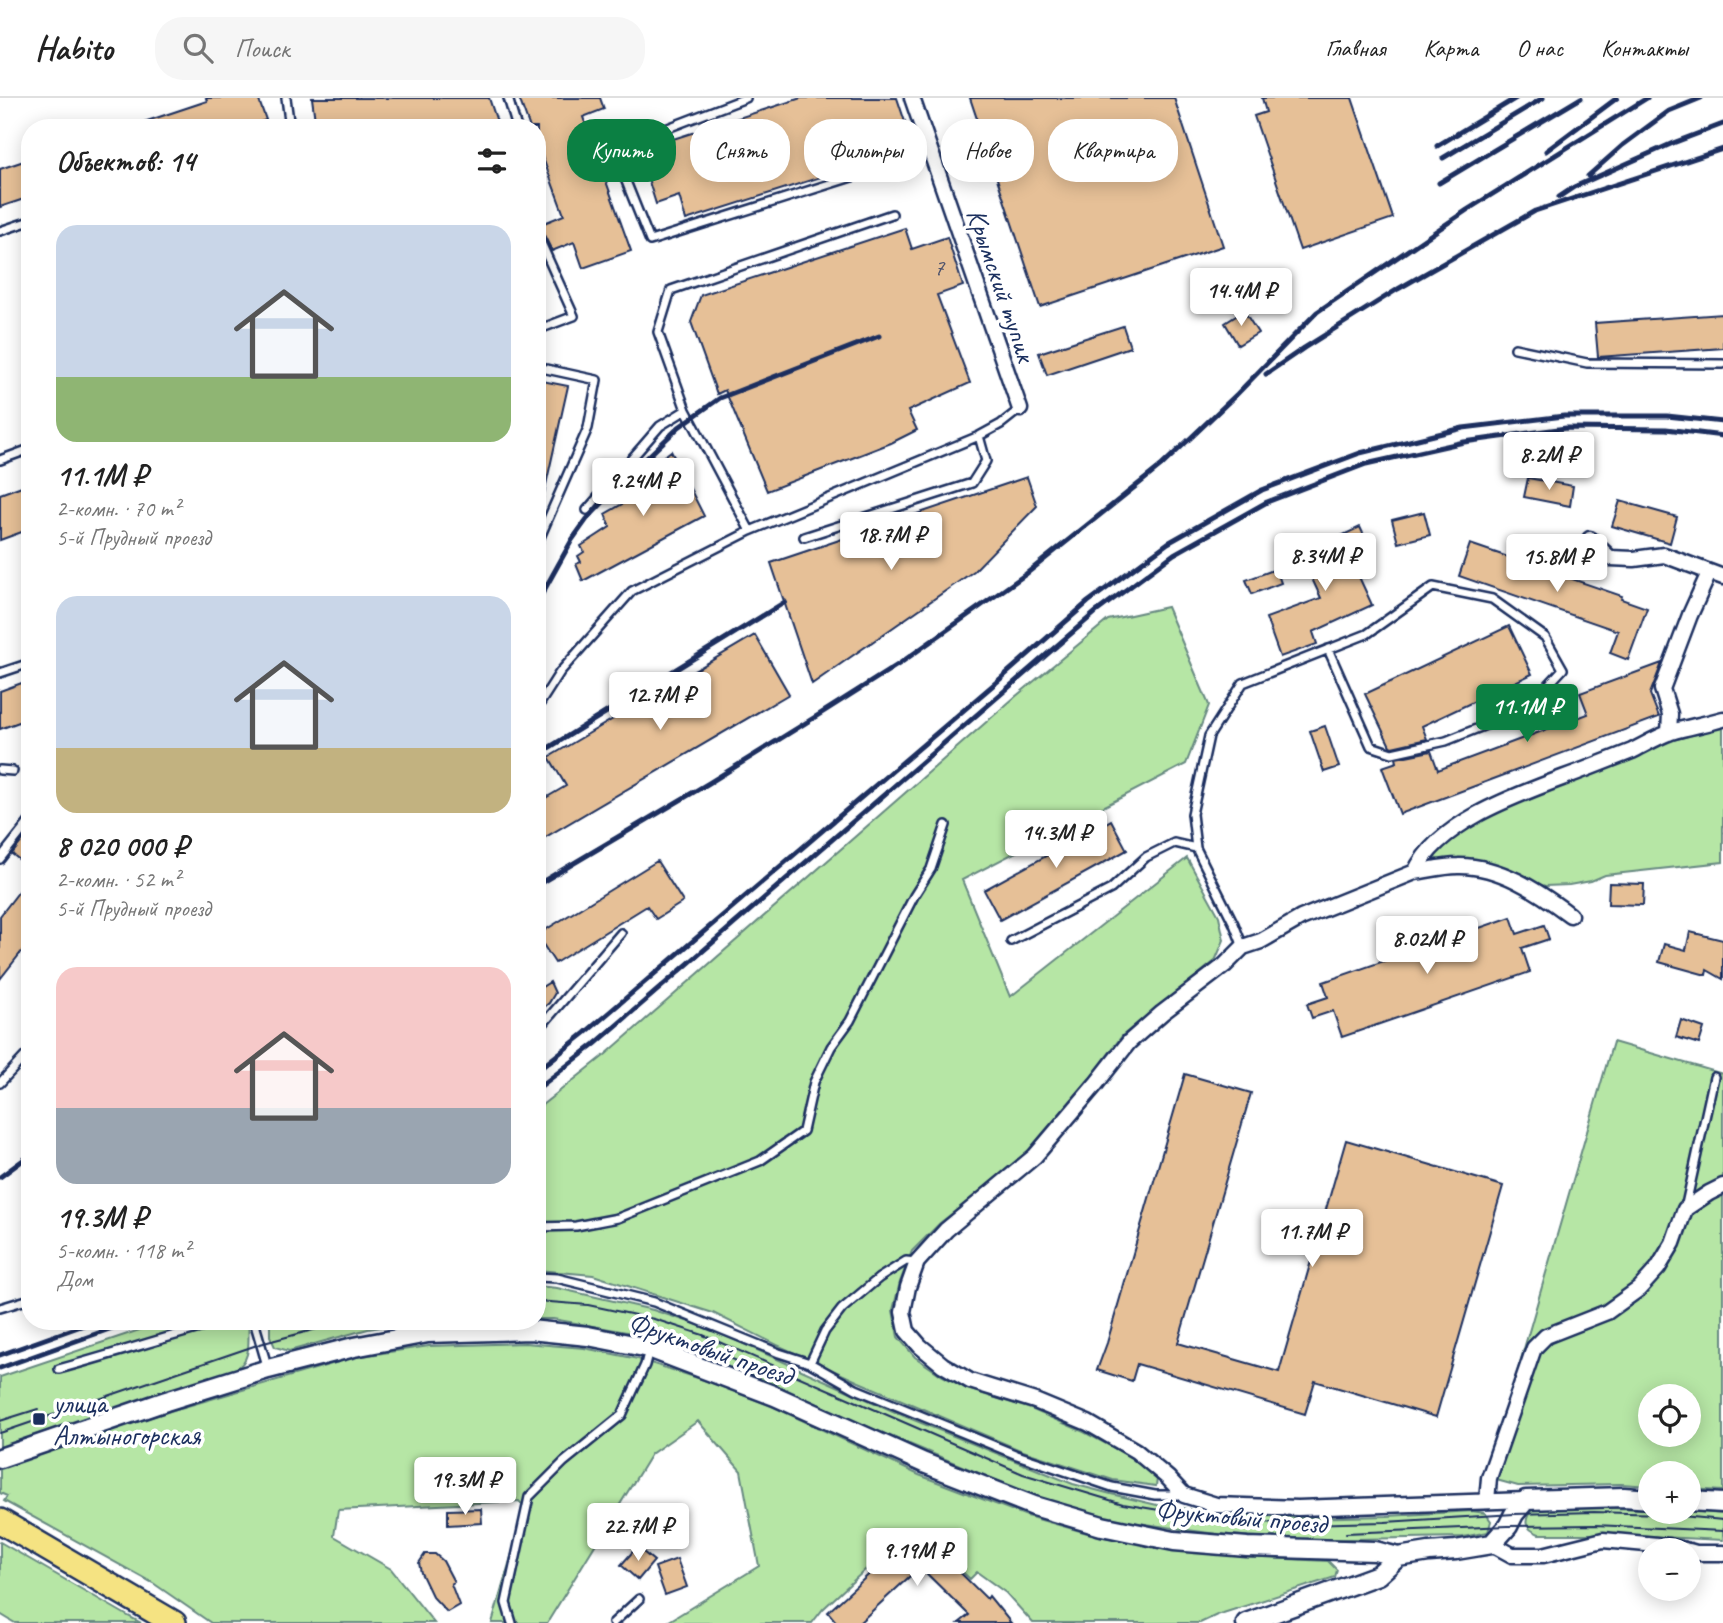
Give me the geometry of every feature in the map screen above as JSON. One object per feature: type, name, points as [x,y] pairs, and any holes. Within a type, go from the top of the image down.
[{"type":"main road","points":[[0,1521],[174,1623]]},
{"type":"street","name":"Крымский тупик","points":[[912,98],[1020,409]]},
{"type":"street","points":[[1590,539],[1611,558],[1634,559],[1664,555],[1716,575],[1690,615],[1662,689],[1670,713],[1669,733]]},
{"type":"street","points":[[1415,872],[1420,860],[1431,848],[1457,827],[1504,801],[1669,733],[1723,719]]},
{"type":"street","points":[[1570,915],[1541,894],[1504,875],[1479,867],[1456,866],[1415,872],[1301,918],[1261,941],[1243,947],[1225,965],[1129,1042],[1035,1156],[946,1230],[917,1262],[903,1312],[906,1331],[943,1365],[970,1381],[1035,1401],[1088,1423],[1136,1451],[1184,1495],[1216,1505],[1298,1507],[1638,1498]]},
{"type":"street","points":[[1487,1501],[1489,1478],[1534,1348],[1546,1336],[1607,1312],[1639,1289],[1658,1268],[1673,1243],[1685,1209],[1723,1186]]},
{"type":"street","name":"Фруктовый проезд","points":[[0,1458],[268,1369],[354,1347],[428,1333],[530,1330],[588,1336],[649,1348],[775,1396],[924,1463],[1034,1506],[1101,1526],[1174,1541],[1247,1548],[1375,1551],[1398,1557],[1492,1544]]},
{"type":"street","points":[[1526,1500],[1492,1544],[1512,1555],[1543,1555],[1603,1540],[1638,1543]]},
{"type":"street","points":[[1701,1502],[1723,1503]]},
{"type":"street","points":[[1701,1553],[1723,1553]]},
{"type":"street","name":"Фруктовый проезд","points":[[1246,1623],[1378,1575],[1398,1557]]},
{"type":"lane","points":[[286,98],[289,119]]},
{"type":"lane","points":[[508,98],[514,119]]},
{"type":"lane","points":[[746,98],[613,149],[650,240],[835,182]]},
{"type":"lane","points":[[750,531],[686,410],[659,332],[671,290],[892,214]]},
{"type":"lane","points":[[0,231],[21,224]]},
{"type":"lane","points":[[546,254],[574,316],[546,327]]},
{"type":"lane","points":[[1515,348],[1587,363],[1723,364]]},
{"type":"lane","points":[[546,369],[597,380],[588,428],[546,524]]},
{"type":"lane","points":[[546,693],[559,672],[632,591],[750,531],[979,436],[1020,409]]},
{"type":"lane","points":[[587,510],[660,426],[686,410]]},
{"type":"lane","points":[[804,537],[972,483],[986,461],[979,436]]},
{"type":"lane","points":[[0,460],[21,452]]},
{"type":"lane","points":[[1243,947],[1196,848],[1192,814],[1209,736],[1242,683],[1328,649],[1367,634],[1433,587],[1492,599],[1545,637],[1563,669],[1526,709],[1446,741],[1392,752],[1371,746],[1328,649]]},
{"type":"lane","points":[[0,673],[21,666]]},
{"type":"lane","points":[[0,770],[13,771]]},
{"type":"lane","points":[[546,1227],[576,1226],[618,1218],[760,1161],[803,1130],[814,1082],[825,1058],[850,1021],[914,896],[931,869],[946,825]]},
{"type":"lane","points":[[0,859],[21,832]]},
{"type":"lane","points":[[1010,941],[1111,889],[1146,857],[1174,844],[1196,848]]},
{"type":"lane","points":[[546,1020],[621,933]]},
{"type":"lane","points":[[0,1083],[21,1061]]},
{"type":"lane","points":[[1685,1209],[1714,1077]]},
{"type":"lane","points":[[810,1363],[825,1331],[842,1309],[879,1278],[906,1261],[917,1262]]},
{"type":"lane","points":[[546,1278],[557,1278],[654,1302],[810,1363],[856,1389],[1017,1455],[1112,1487],[1155,1495],[1184,1495]]},
{"type":"lane","points":[[0,1308],[21,1302]]},
{"type":"lane","points":[[59,1368],[190,1330]]},
{"type":"lane","points":[[257,1330],[268,1369]]},
{"type":"lane","points":[[512,1623],[506,1602],[529,1497],[564,1462],[622,1415],[645,1365],[649,1348]]},
{"type":"lane","points":[[613,1623],[639,1599]]},
{"type":"green space","points":[[1167,607],[1209,705],[1186,764],[962,880],[1010,997],[1187,858],[1219,916],[1224,940],[1215,961],[1122,1036],[1027,1152],[940,1223],[912,1251],[893,1310],[898,1337],[915,1357],[941,1375],[967,1389],[1031,1409],[1084,1432],[1133,1458],[1157,1479],[1156,1486],[1113,1480],[1020,1450],[859,1382],[713,1313],[593,1275],[546,1271],[546,1102],[605,1055],[1015,697],[1108,620]]},
{"type":"green space","points":[[1723,727],[1723,862],[1605,875],[1591,881],[1545,886],[1481,861],[1434,858],[1434,850],[1480,817],[1665,742]]},
{"type":"green space","points":[[1613,1042],[1723,1074],[1723,1491],[1701,1490],[1701,1461],[1638,1461],[1638,1485],[1518,1486],[1482,1476],[1501,1428]]},
{"type":"green space","points":[[546,1287],[653,1310],[708,1328],[904,1416],[1073,1484],[1157,1505],[1219,1513],[1301,1518],[1472,1511],[1485,1513],[1491,1521],[1488,1532],[1463,1537],[1297,1540],[1216,1534],[1117,1520],[1062,1506],[1017,1489],[697,1353],[649,1336],[546,1319]]},
{"type":"green space","points":[[139,1330],[249,1330],[247,1354],[236,1369],[0,1449],[0,1377]]},
{"type":"green space","points":[[270,1330],[364,1330],[289,1351],[275,1347]]},
{"type":"green space","points":[[525,1343],[584,1348],[638,1359],[704,1380],[774,1407],[919,1475],[1027,1516],[1098,1536],[1247,1557],[1328,1561],[1337,1570],[1335,1577],[1200,1623],[1033,1623],[1006,1593],[977,1572],[970,1579],[924,1536],[902,1551],[893,1544],[823,1609],[812,1623],[666,1623],[759,1566],[741,1471],[698,1421],[651,1454],[547,1623],[492,1623],[525,1508],[519,1501],[338,1510],[334,1536],[391,1569],[434,1623],[211,1623],[153,1583],[4,1501],[7,1496],[0,1493],[0,1465],[170,1411],[356,1357],[429,1346]]},
{"type":"green space","points":[[1533,1508],[1638,1509],[1638,1524],[1701,1524],[1701,1512],[1723,1514],[1723,1540],[1539,1534],[1527,1524]]},
{"type":"green space","points":[[0,1542],[141,1623],[15,1623],[0,1614]]},
{"type":"building","points":[[206,98],[258,98],[266,119],[153,119],[207,101]]},
{"type":"building","points":[[312,98],[489,98],[496,119],[315,119]]},
{"type":"building","points":[[519,98],[600,98],[604,109],[583,117],[584,119],[567,119],[567,182],[606,182],[631,251],[583,268],[574,242],[552,251],[546,239],[546,222],[564,215],[546,166],[546,119],[527,119]]},
{"type":"building","points":[[801,98],[897,98],[904,119],[804,119],[805,182],[686,220],[679,196],[656,204],[649,182],[676,182],[676,138],[690,134],[690,182],[790,182],[790,119],[736,119]]},
{"type":"building","points":[[970,98],[1174,98],[1223,246],[1040,307],[998,182],[1034,182],[1034,119],[977,119]]},
{"type":"building","points":[[1262,98],[1352,98],[1393,218],[1300,250],[1254,116],[1266,112]]},
{"type":"building","points":[[21,162],[21,200],[0,207],[0,169]]},
{"type":"building","points":[[905,228],[912,249],[947,237],[963,286],[937,295],[970,383],[908,411],[917,430],[891,443],[767,491],[725,390],[717,394],[691,322],[701,295]]},
{"type":"building","points":[[1244,311],[1258,333],[1238,345],[1225,323]]},
{"type":"building","points":[[1723,314],[1723,348],[1598,357],[1595,323]]},
{"type":"building","points":[[1123,326],[1130,347],[1047,375],[1039,353]]},
{"type":"building","points":[[546,382],[568,386],[546,485]]},
{"type":"building","points":[[671,451],[704,516],[583,581],[576,564],[581,562],[578,556],[584,552],[581,546],[610,527],[605,514],[645,491],[637,477]]},
{"type":"building","points":[[1027,477],[1037,506],[974,571],[812,684],[771,563]]},
{"type":"building","points":[[1528,478],[1573,486],[1570,506],[1524,497]]},
{"type":"building","points":[[21,486],[21,532],[0,540],[0,494]]},
{"type":"building","points":[[1620,501],[1677,517],[1670,543],[1612,526]]},
{"type":"building","points":[[1424,512],[1430,535],[1398,543],[1392,520]]},
{"type":"building","points":[[1360,527],[1374,557],[1354,566],[1372,605],[1313,632],[1317,644],[1280,657],[1266,618],[1321,598],[1301,555]]},
{"type":"building","points":[[1470,544],[1622,596],[1621,599],[1647,608],[1628,660],[1610,653],[1618,631],[1459,576]]},
{"type":"building","points":[[1276,569],[1281,583],[1252,594],[1246,580]]},
{"type":"building","points":[[1509,626],[1532,674],[1422,726],[1427,739],[1390,746],[1365,694]]},
{"type":"building","points":[[755,635],[789,694],[546,837],[546,798],[566,786],[549,757]]},
{"type":"building","points":[[1662,663],[1650,694],[1659,717],[1400,814],[1382,767],[1397,762],[1396,758],[1431,751],[1438,770],[1588,714],[1580,693]]},
{"type":"building","points":[[21,683],[21,721],[0,729],[0,691]]},
{"type":"building","points":[[1325,726],[1339,767],[1324,772],[1310,731]]},
{"type":"building","points":[[1111,820],[1127,850],[1000,920],[984,890]]},
{"type":"building","points":[[21,842],[21,861],[12,854]]},
{"type":"building","points":[[657,861],[683,902],[656,919],[647,906],[555,963],[546,949],[546,929]]},
{"type":"building","points":[[1609,883],[1644,884],[1643,905],[1608,904]]},
{"type":"building","points":[[21,889],[21,952],[0,979],[0,916]]},
{"type":"building","points":[[1511,917],[1517,934],[1544,925],[1549,939],[1522,948],[1530,972],[1342,1037],[1333,1011],[1312,1018],[1307,1004],[1328,997],[1323,982]]},
{"type":"building","points":[[1690,932],[1723,940],[1723,979],[1707,970],[1706,975],[1659,962],[1664,944],[1686,950]]},
{"type":"building","points":[[550,982],[555,993],[546,1006],[546,984]]},
{"type":"building","points":[[1681,1020],[1704,1028],[1699,1044],[1676,1037]]},
{"type":"building","points":[[1185,1074],[1251,1093],[1178,1343],[1279,1372],[1346,1140],[1503,1186],[1436,1417],[1315,1381],[1305,1414],[1137,1364],[1132,1381],[1097,1370]]},
{"type":"building","points":[[481,1509],[482,1523],[448,1525],[448,1510]]},
{"type":"building","points":[[924,1537],[987,1599],[989,1596],[1011,1623],[959,1623],[969,1615],[920,1567],[859,1623],[837,1623],[828,1612],[888,1557],[896,1566]]},
{"type":"building","points":[[637,1547],[654,1561],[638,1580],[621,1565]]},
{"type":"building","points":[[425,1554],[435,1554],[443,1561],[454,1582],[451,1584],[459,1605],[447,1612],[432,1596],[421,1573],[419,1563]]},
{"type":"building","points":[[677,1559],[687,1587],[665,1595],[655,1567]]},
{"type":"tram line","points":[[546,1302],[588,1305],[654,1319],[703,1335],[1023,1474],[1123,1504],[1219,1520],[1301,1524],[1594,1512],[1661,1514],[1723,1520]]},
{"type":"tram line","points":[[634,1325],[688,1341],[739,1362]]},
{"type":"tram line","points":[[0,1433],[260,1344],[313,1330]]},
{"type":"tram line","points":[[0,1421],[38,1409]]},
{"type":"tram line","points":[[1346,1533],[1595,1525],[1723,1531]]},
{"type":"railway","points":[[1437,146],[1516,98]]},
{"type":"railway","points":[[1443,158],[1543,98]]},
{"type":"railway","points":[[1439,183],[1581,98]]},
{"type":"railway","points":[[1546,151],[1617,98]]},
{"type":"railway","points":[[546,880],[709,783],[899,664],[1026,574],[1161,466],[1237,394],[1317,312],[1467,210],[1647,98]]},
{"type":"railway","points":[[1588,176],[1623,145],[1669,111],[1701,98]]},
{"type":"railway","points":[[1559,197],[1574,187],[1723,124]]},
{"type":"railway","points":[[1266,374],[1398,289],[1535,211],[1723,149]]},
{"type":"railway","points":[[546,587],[587,519],[679,427],[720,398],[879,336]]},
{"type":"railway","points":[[546,1064],[1088,602],[1168,543],[1262,490],[1360,453],[1463,428],[1564,416],[1667,416],[1723,422]]},
{"type":"railway","points":[[546,1082],[595,1044],[1096,612],[1174,554],[1267,502],[1366,464],[1464,442],[1566,428],[1666,429],[1723,436]]},
{"type":"railway","points":[[546,749],[785,602]]},
{"type":"railway","points":[[0,1177],[21,1162]]},
{"type":"railway","points":[[0,1355],[70,1330]]},
{"type":"railway","points":[[0,1368],[107,1330]]},
{"type":"place","name":"улица Алтыногорская","points":[[39,1419]]}]
